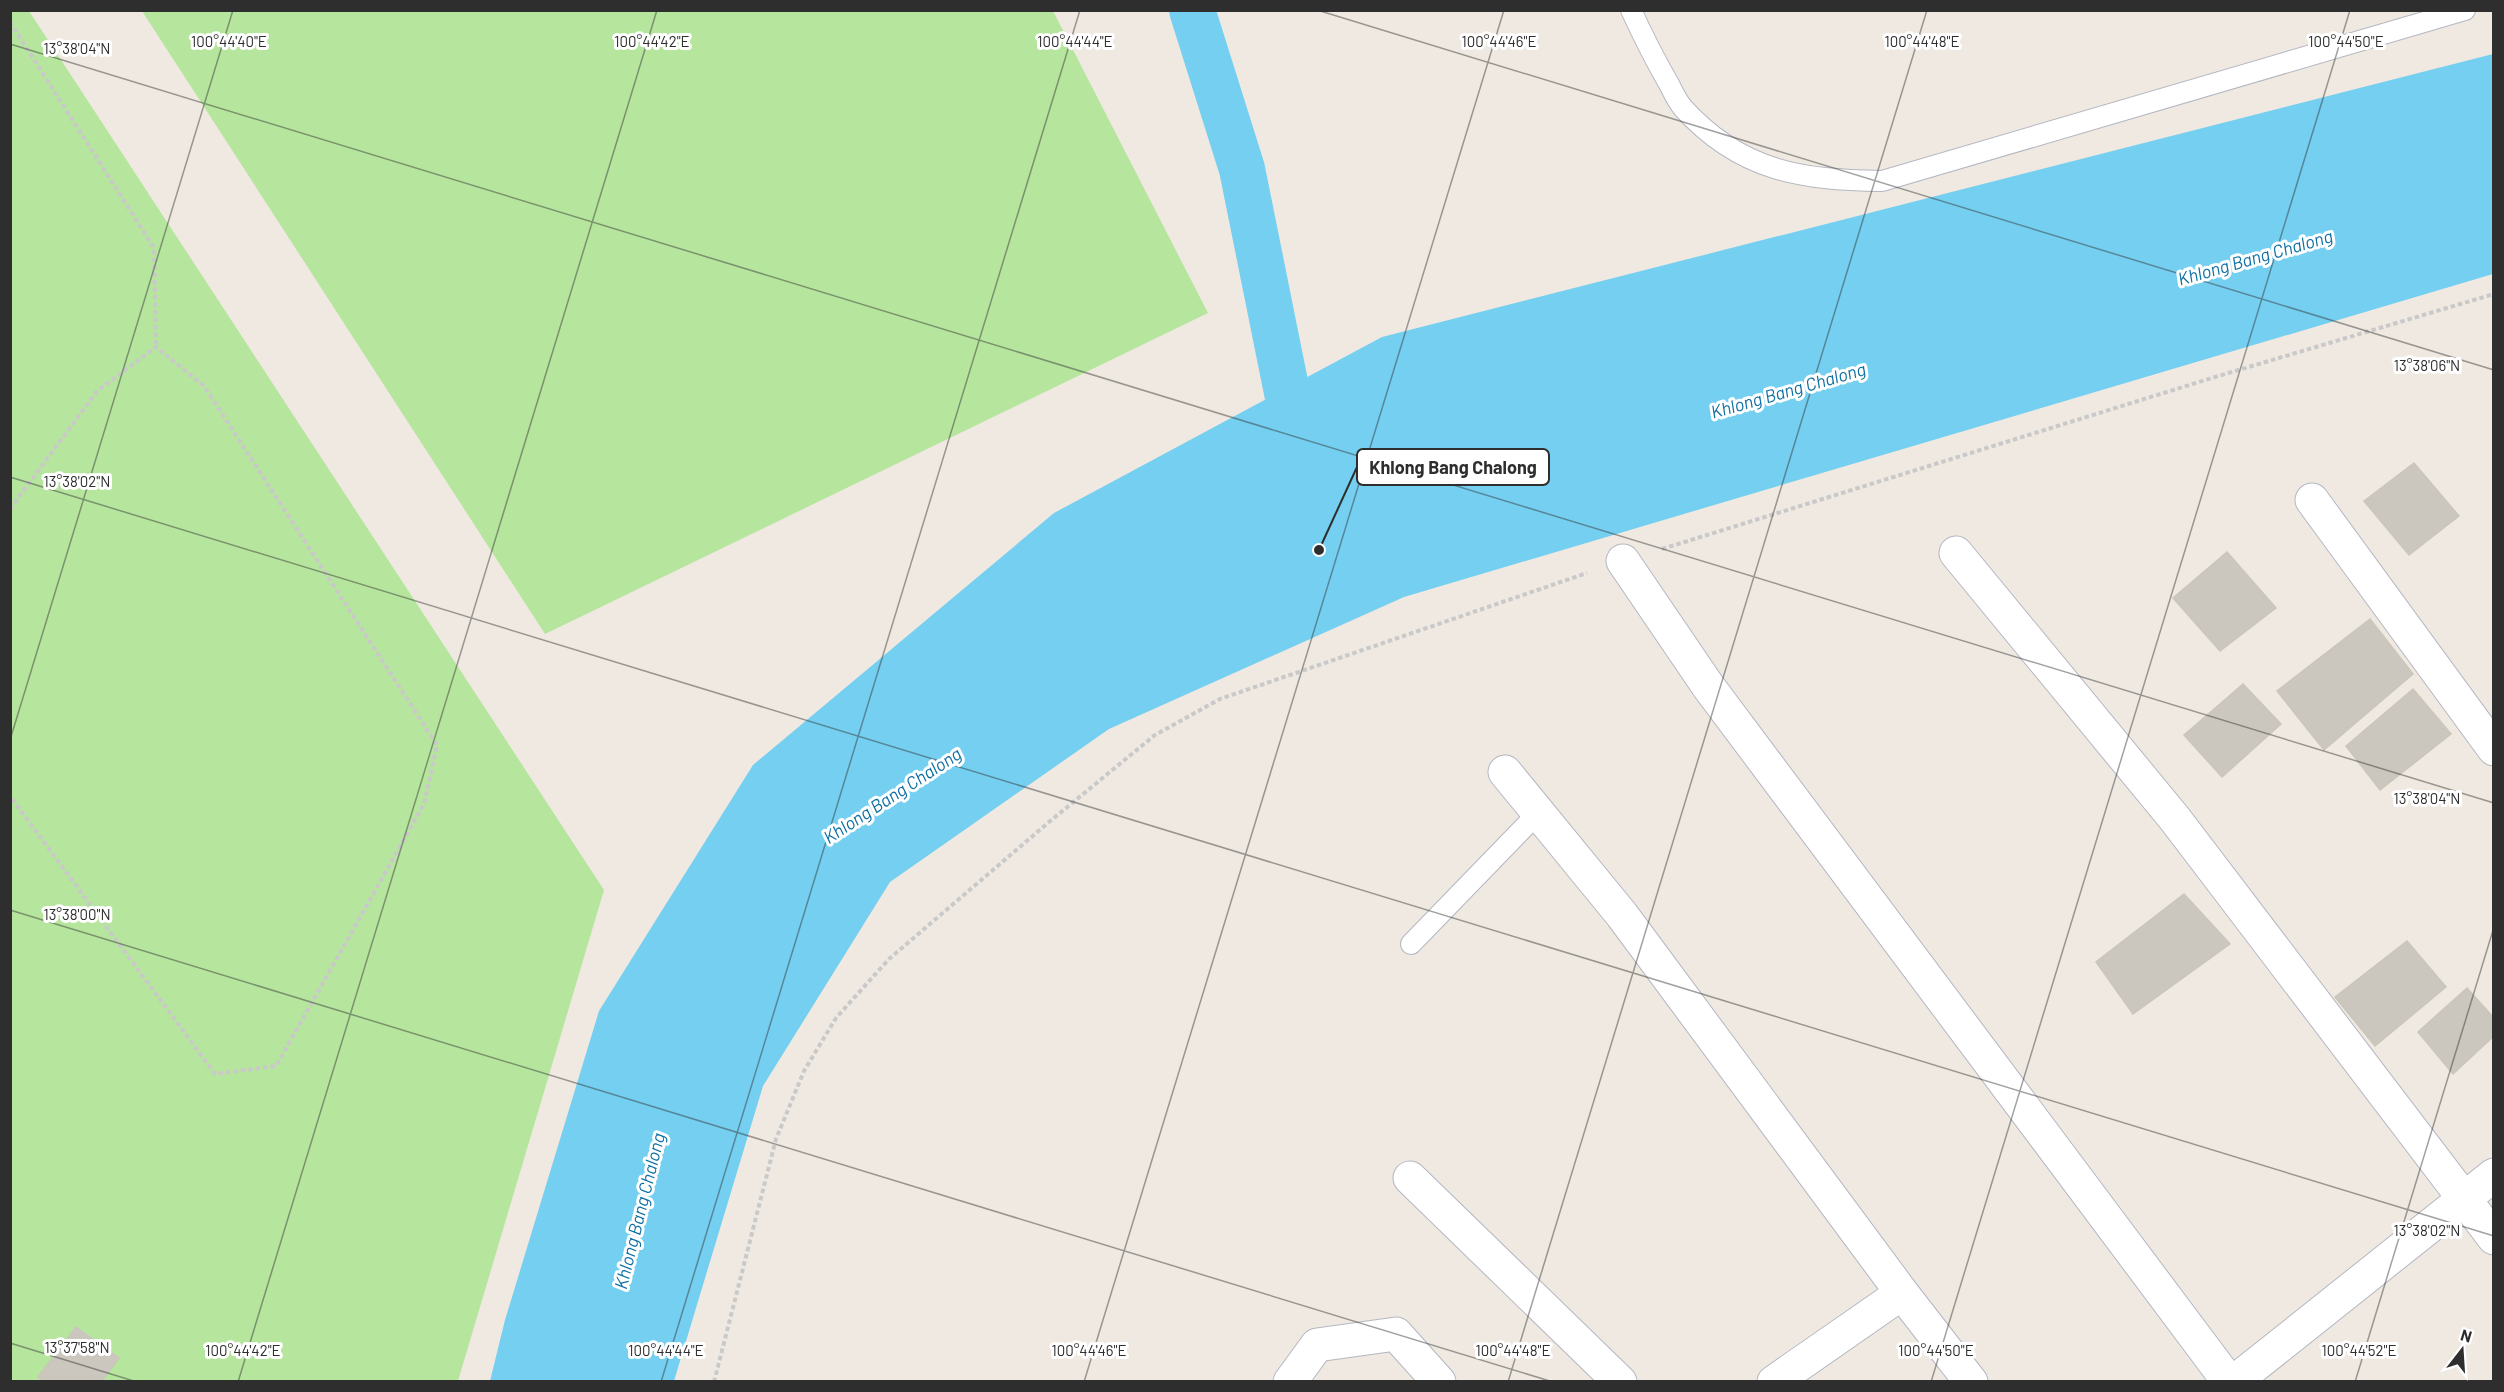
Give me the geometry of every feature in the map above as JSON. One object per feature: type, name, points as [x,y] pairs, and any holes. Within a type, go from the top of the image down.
[{"type":"street","points":[[2312,500],[2493,749]]},
{"type":"street","points":[[1956,553],[2175,819],[2493,1238]]},
{"type":"street","points":[[1631,573],[1708,686],[2229,1382]]},
{"type":"street","points":[[1505,772],[1623,915],[1902,1293],[1971,1382]]},
{"type":"street","points":[[2234,1382],[2493,1175]]},
{"type":"street","points":[[1410,1178],[1620,1382]]},
{"type":"street","points":[[1773,1382],[1902,1293]]},
{"type":"street","points":[[1290,1382],[1317,1345],[1396,1334],[1439,1382]]},
{"type":"lane","points":[[1631,10],[1649,49],[1682,106],[1725,147],[1773,170],[1839,180],[1882,181],[2465,10]]},
{"type":"lane","points":[[1411,944],[1538,813]]},
{"type":"path","points":[[10,22],[154,248],[156,347],[204,386],[437,745],[424,804],[276,1066],[215,1074],[10,796]]},
{"type":"path","points":[[714,1382],[776,1139],[804,1071],[836,1018],[889,959],[1155,735],[1221,699],[1631,573],[2203,380],[2493,294]]},
{"type":"path","points":[[10,509],[97,391],[156,347]]},
{"type":"green space","points":[[10,11],[29,11],[604,890],[458,1381],[11,1381]]},
{"type":"green space","points":[[142,11],[1053,11],[1208,313],[545,634]]},
{"type":"water","points":[[2493,54],[2493,274],[1404,597],[1109,729],[890,882],[763,1086],[674,1381],[490,1381],[505,1320],[599,1011],[753,765],[1054,513],[1382,337]]},
{"type":"building","points":[[2414,463],[2459,516],[2409,555],[2364,501]]},
{"type":"building","points":[[2227,552],[2276,608],[2220,651],[2173,598]]},
{"type":"building","points":[[2370,619],[2413,674],[2324,750],[2277,691]]},
{"type":"building","points":[[2243,684],[2281,724],[2222,777],[2184,735]]},
{"type":"building","points":[[2413,689],[2451,734],[2380,790],[2346,746]]},
{"type":"building","points":[[2184,894],[2230,944],[2133,1014],[2096,962]]},
{"type":"building","points":[[2407,941],[2446,987],[2375,1046],[2335,997]]},
{"type":"building","points":[[2467,988],[2494,1018],[2494,1036],[2453,1074],[2418,1032]]},
{"type":"building","points":[[76,1327],[119,1358],[101,1382],[45,1382],[38,1377]]},
{"type":"waterway","points":[[1192,10],[1242,169],[1299,452]]},
{"type":"place","name":"Khlong Bang Chalong","points":[[1319,550]]}]
